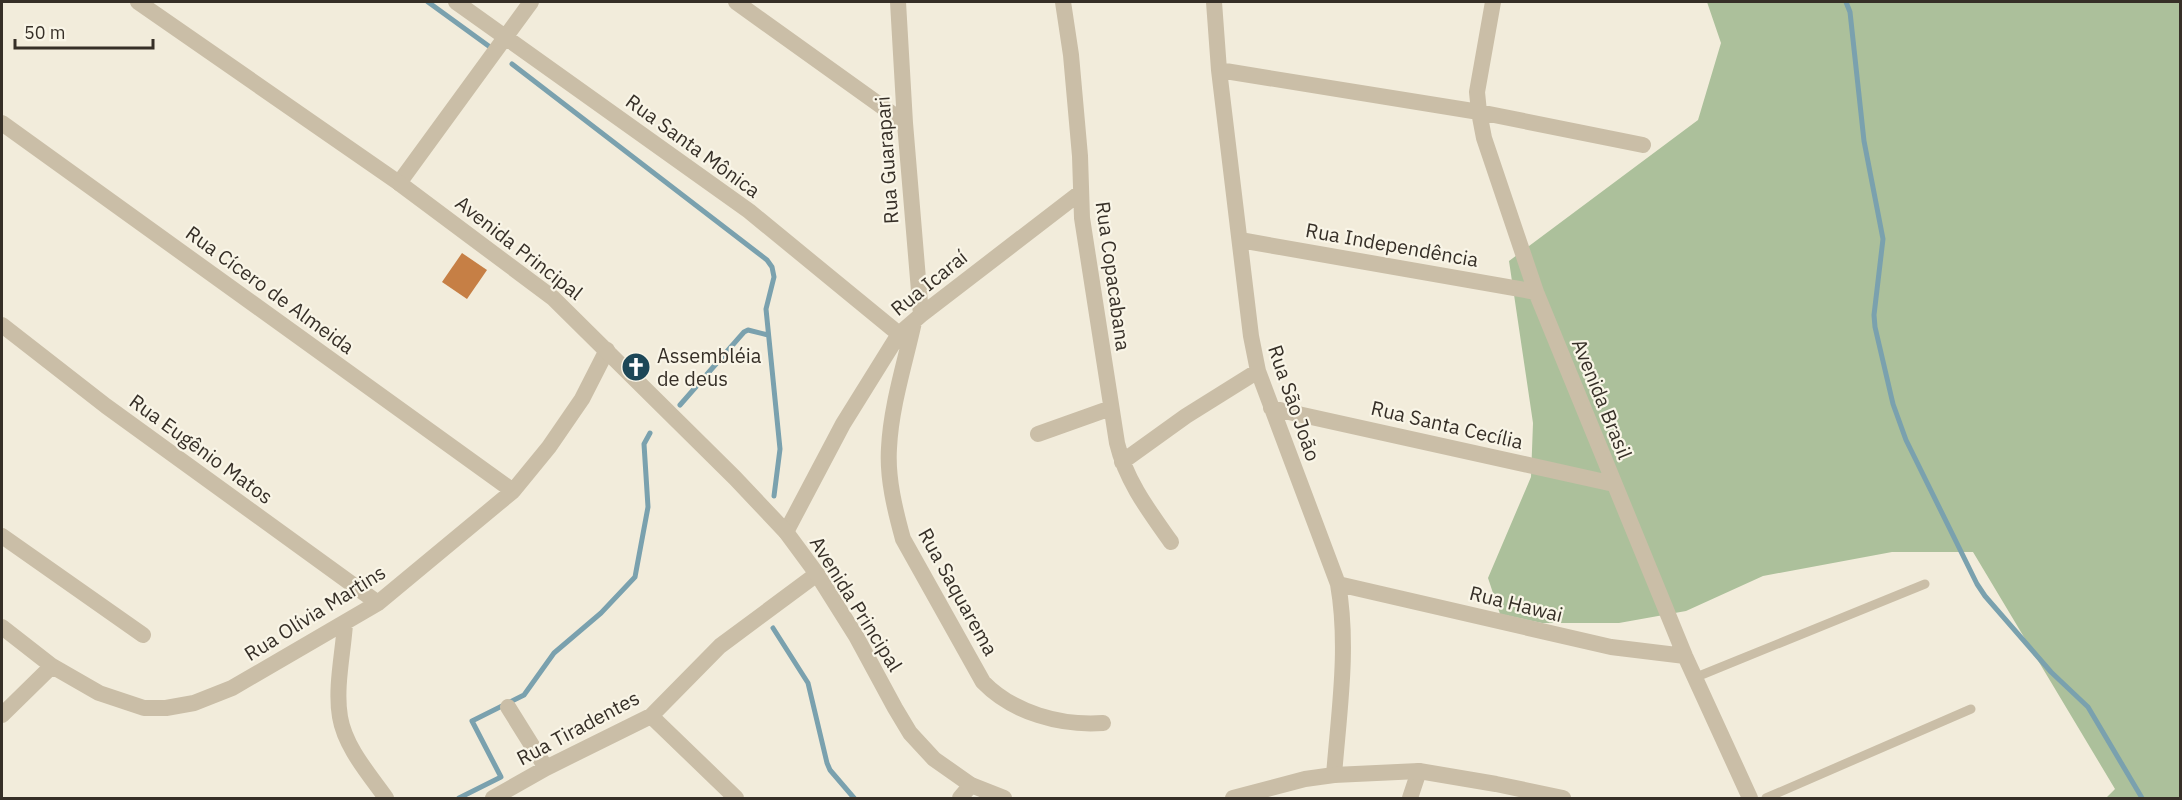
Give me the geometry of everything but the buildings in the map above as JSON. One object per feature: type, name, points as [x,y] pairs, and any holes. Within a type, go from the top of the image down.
[{"type":"street","name":"Avenida Principal","points":[[138,2],[399,183],[553,298],[735,478],[786,532],[818,574],[856,636],[910,733],[940,764],[971,785],[1004,798]]},
{"type":"street","name":"Rua Santa Mônica","points":[[456,2],[749,211],[899,334]]},
{"type":"street","points":[[399,183],[507,38],[531,2]]},
{"type":"street","points":[[736,2],[905,123]]},
{"type":"street","name":"Rua Guarapari","points":[[898,2],[917,318]]},
{"type":"street","name":"Rua Copacabana","points":[[1063,2],[1071,55],[1080,156],[1082,218],[1111,408],[1122,462],[1145,505],[1171,542]]},
{"type":"street","name":"Rua São João","points":[[1214,2],[1219,70],[1251,336],[1258,371],[1338,584],[1343,611],[1344,642],[1334,775]]},
{"type":"street","name":"Avenida Brasil","points":[[1493,2],[1477,92],[1484,138],[1536,292],[1694,678],[1749,798]]},
{"type":"street","points":[[1219,70],[1479,112],[1643,146]]},
{"type":"street","name":"Rua Cícero de Almeida","points":[[2,123],[513,491]]},
{"type":"street","name":"Rua Icaraí","points":[[786,532],[843,424],[899,334],[1081,192]]},
{"type":"street","name":"Rua Independência","points":[[1240,240],[1536,292]]},
{"type":"street","name":"Rua Saquarema","points":[[917,318],[892,417],[888,450],[896,514],[903,539],[983,682],[996,695],[1011,705],[1062,721],[1084,724],[1103,723]]},
{"type":"street","name":"Rua Eugênio Matos","points":[[2,325],[106,406],[378,603]]},
{"type":"street","name":"Rua Olívia Martins","points":[[2,627],[52,666],[99,693],[125,703],[144,708],[166,708],[194,703],[232,688],[378,603],[513,491],[549,447],[582,399],[607,350]]},
{"type":"street","points":[[1122,462],[1186,416],[1258,371]]},
{"type":"street","points":[[1038,434],[1111,408]]},
{"type":"street","name":"Rua Santa Cecília","points":[[1271,408],[1614,484]]},
{"type":"street","points":[[2,536],[143,635]]},
{"type":"street","name":"Rua Tiradentes","points":[[498,798],[546,768],[651,716],[720,646],[818,574]]},
{"type":"street","name":"Rua Hawai","points":[[1338,584],[1611,647],[1685,656]]},
{"type":"street","points":[[345,624],[339,700],[340,719],[347,739],[386,798]]},
{"type":"street","points":[[2,715],[52,666]]},
{"type":"street","points":[[508,707],[546,768]]},
{"type":"street","points":[[651,716],[736,798]]},
{"type":"street","points":[[1410,798],[1419,771]]},
{"type":"street","points":[[1233,798],[1305,779],[1334,775],[1419,771],[1563,798]]},
{"type":"street","points":[[960,798],[971,785]]},
{"type":"lane","points":[[1694,678],[1925,584]]},
{"type":"lane","points":[[1766,798],[1971,709]]},
{"type":"green space","points":[[1707,2],[2180,2],[2180,798],[2106,798],[2115,789],[1973,552],[1892,552],[1763,576],[1686,611],[1619,623],[1542,623],[1500,614],[1488,578],[1531,477],[1533,423],[1509,261],[1698,120],[1721,43]]},
{"type":"waterway","points":[[428,2],[490,47]]},
{"type":"waterway","points":[[1846,2],[1850,12],[1864,141],[1883,239],[1874,315],[1875,327],[1893,404],[1906,440],[1977,584],[2051,672],[2088,707],[2142,798]]},
{"type":"waterway","points":[[512,64],[767,260],[772,267],[774,277],[766,309],[780,449],[774,496]]},
{"type":"waterway","points":[[680,405],[744,332],[748,330],[768,335]]},
{"type":"waterway","points":[[459,798],[501,777],[472,721],[524,695],[554,653],[601,613],[635,577],[648,507],[644,444],[650,433]]},
{"type":"waterway","points":[[773,628],[808,683],[830,770],[854,798]]},
{"type":"place","name":"Assembléia de deus","points":[[636,367]]}]
